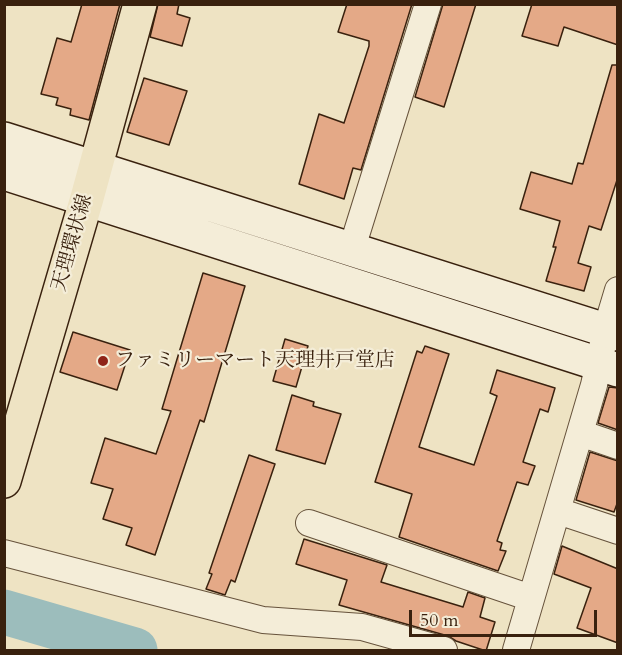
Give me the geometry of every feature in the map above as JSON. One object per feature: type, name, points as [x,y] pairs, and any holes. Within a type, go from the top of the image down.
[{"type":"main road","name":"天理環状線","points":[[4,481],[87,198],[140,4]]},
{"type":"street","points":[[352,248],[428,4]]},
{"type":"street","points":[[4,139],[612,332]]},
{"type":"street","points":[[4,173],[609,367]]},
{"type":"street","points":[[516,651],[580,433],[609,367],[618,290]]},
{"type":"street","points":[[580,433],[618,446]]},
{"type":"street","points":[[570,514],[618,531]]},
{"type":"street","points":[[309,523],[531,598]]},
{"type":"street","points":[[4,553],[263,620],[362,627],[437,649]]},
{"type":"building","points":[[82,4],[120,4],[89,120],[70,115],[71,109],[56,105],[58,98],[41,94],[57,38],[71,42]]},
{"type":"building","points":[[158,4],[179,4],[177,14],[190,18],[182,46],[150,37]]},
{"type":"building","points":[[347,4],[412,4],[361,170],[353,168],[344,199],[299,184],[319,114],[344,123],[369,46],[369,41],[338,32]]},
{"type":"building","points":[[443,4],[476,4],[444,107],[415,97]]},
{"type":"building","points":[[532,4],[618,4],[618,45],[564,27],[558,46],[522,36]]},
{"type":"building","points":[[612,65],[618,65],[618,177],[601,230],[589,226],[578,263],[591,267],[584,291],[546,281],[556,247],[553,247],[560,221],[520,209],[531,172],[572,184],[578,163],[583,164]]},
{"type":"building","points":[[144,78],[187,91],[169,145],[127,132]]},
{"type":"building","points":[[203,273],[245,286],[204,422],[200,420],[155,555],[126,545],[132,528],[103,519],[113,489],[91,483],[105,438],[156,454],[171,411],[162,409]]},
{"type":"building","points":[[73,332],[130,350],[117,390],[60,372]]},
{"type":"building","points":[[285,339],[308,346],[296,387],[273,381]]},
{"type":"building","points":[[425,346],[449,354],[419,447],[474,465],[497,396],[490,393],[497,370],[555,388],[548,412],[540,409],[523,462],[535,466],[528,485],[517,482],[497,541],[502,543],[500,550],[506,551],[498,571],[399,537],[412,494],[375,482],[417,351],[422,353]]},
{"type":"building","points":[[609,387],[618,388],[618,430],[598,423]]},
{"type":"building","points":[[292,395],[314,402],[313,406],[341,414],[325,464],[276,450]]},
{"type":"building","points":[[590,452],[618,461],[618,501],[614,512],[576,500]]},
{"type":"building","points":[[249,455],[275,464],[235,582],[231,580],[225,595],[206,589],[212,574],[209,573]]},
{"type":"building","points":[[304,539],[387,565],[381,582],[463,607],[468,592],[485,598],[480,617],[495,622],[486,651],[448,636],[339,605],[347,580],[296,564]]},
{"type":"building","points":[[562,546],[618,569],[618,643],[577,628],[591,588],[554,574]]},
{"type":"waterway","points":[[4,612],[135,650]]},
{"type":"place","name":"ファミリーマート天理井戸堂店","points":[[103,361]]}]
